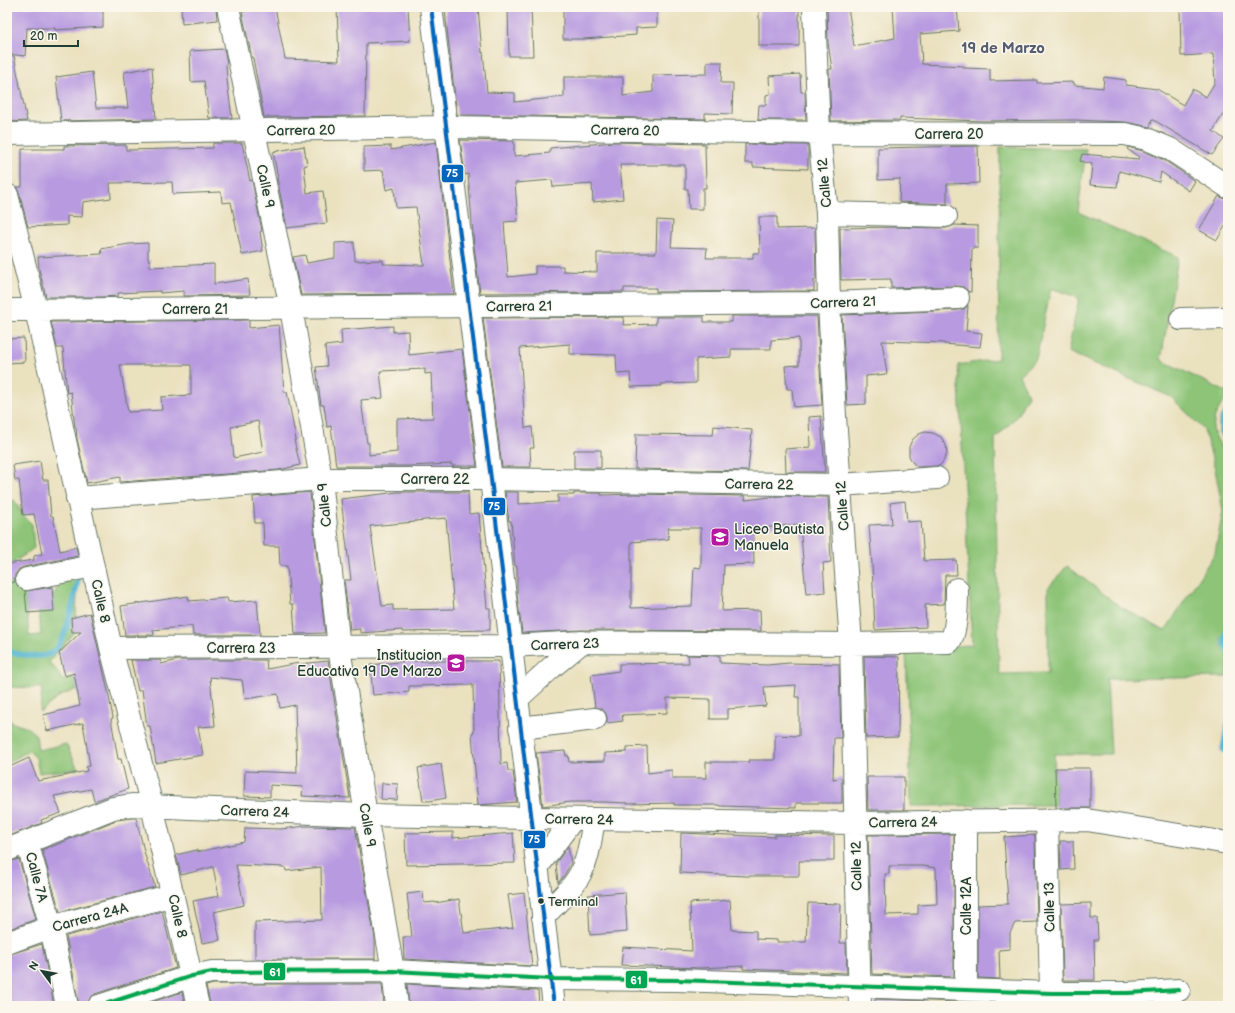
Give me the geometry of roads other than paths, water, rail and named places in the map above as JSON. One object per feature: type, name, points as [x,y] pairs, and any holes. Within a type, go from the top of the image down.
[{"type":"street","name":"Calle 9","points":[[228,7],[291,308],[321,480],[339,648],[393,971],[397,1006]]},
{"type":"street","points":[[430,7],[491,479],[554,1006]]},
{"type":"street","name":"Calle 12","points":[[814,7],[819,134],[827,212],[829,303],[835,416],[851,644],[860,996]]},
{"type":"street","name":"Carrera 20","points":[[7,134],[446,128],[819,134],[1125,134],[1147,139],[1170,149],[1225,178]]},
{"type":"street","name":"Calle 8","points":[[7,195],[36,310],[111,648],[152,806],[198,1006]]},
{"type":"street","points":[[827,212],[946,216]]},
{"type":"street","name":"Carrera 21","points":[[7,310],[829,303],[958,298]]},
{"type":"street","points":[[1181,319],[1228,318]]},
{"type":"street","name":"Carrera 22","points":[[77,498],[321,480],[491,479],[840,485],[937,478]]},
{"type":"street","points":[[28,579],[93,566]]},
{"type":"street","name":"Carrera 23","points":[[111,648],[510,646],[582,642],[851,644],[949,642],[954,632],[958,589]]},
{"type":"street","points":[[518,698],[582,642]]},
{"type":"street","points":[[520,728],[595,719]]},
{"type":"street","name":"Carrera 24","points":[[7,850],[113,808],[132,804],[366,816],[855,823],[1087,820],[1228,843]]},
{"type":"street","points":[[538,866],[583,819]]},
{"type":"street","points":[[543,917],[576,881],[583,870],[588,856],[583,819]]},
{"type":"street","name":"Calle 13","points":[[1047,820],[1051,994]]},
{"type":"street","name":"Calle 12A","points":[[966,821],[966,990]]},
{"type":"street","name":"Calle 7A","points":[[27,842],[51,927],[66,1006]]},
{"type":"street","name":"Carrera 24A","points":[[7,943],[51,927],[173,895]]},
{"type":"street","points":[[99,1006],[192,976],[212,972],[393,971],[551,979],[677,980],[860,996],[966,990],[1051,994],[1128,993],[1179,990]]},
{"type":"water","points":[[1228,405],[1228,442],[1219,434],[1219,419]]},
{"type":"waterway","points":[[7,652],[28,656],[40,656],[50,654],[56,650],[65,632],[72,609],[78,580]]},
{"type":"waterway","points":[[1228,625],[1224,642],[1228,651]]},
{"type":"waterway","points":[[1228,724],[1223,749],[1228,753]]},
{"type":"place","name":"Liceo Bautista Manuela","points":[[720,537]]},
{"type":"place","name":"Institucion Educativa 19 De Marzo","points":[[456,663]]},
{"type":"place","name":"Terminal","points":[[541,901]]},
{"type":"district","name":"19 de Marzo","points":[[1003,48]]}]
